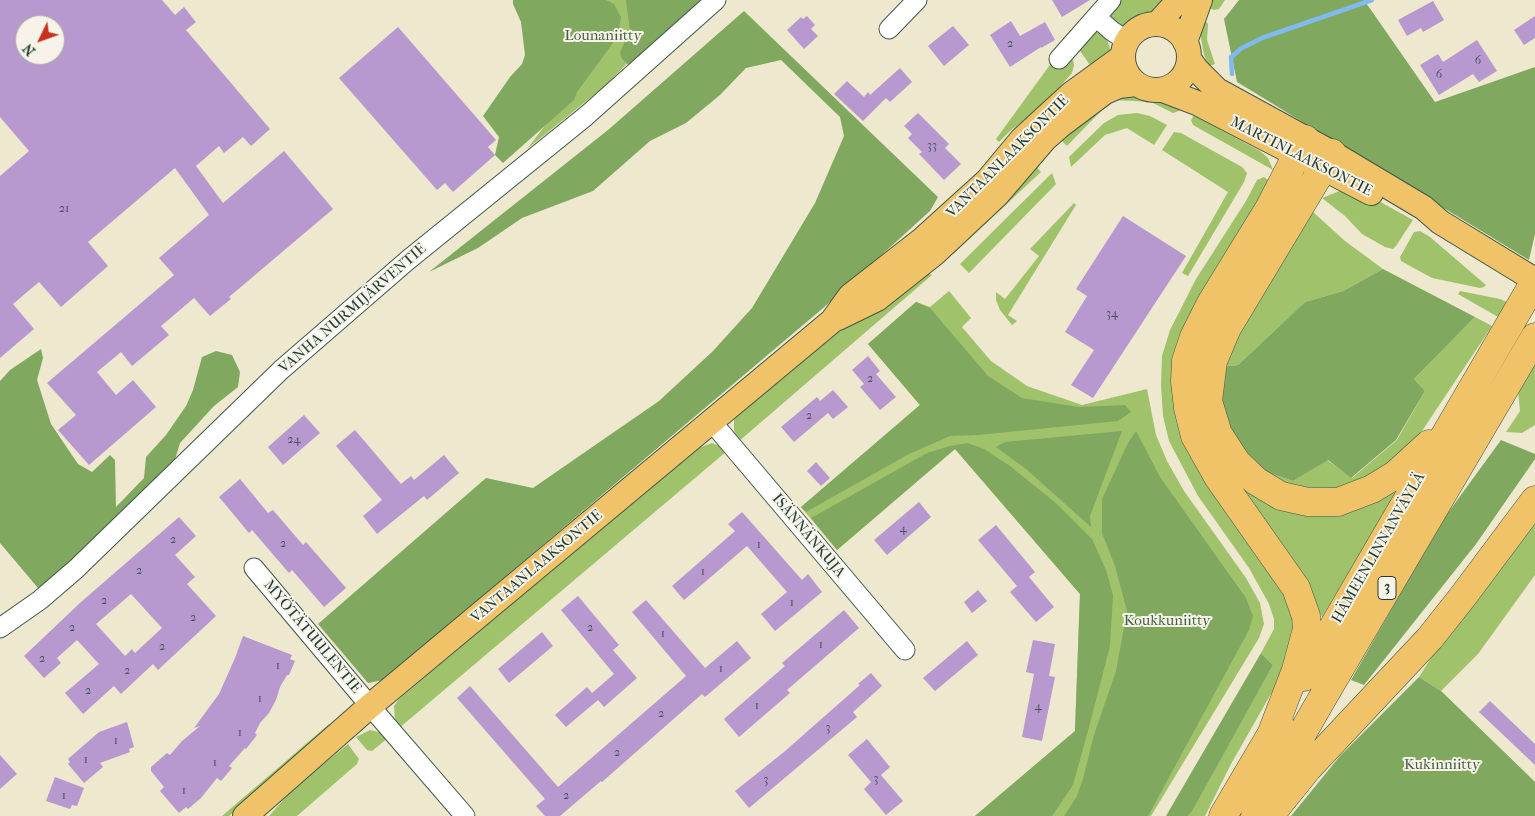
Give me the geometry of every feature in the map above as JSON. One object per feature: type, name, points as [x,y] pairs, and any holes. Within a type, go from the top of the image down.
[{"type":"highway","points":[[1270,736],[1296,670],[1307,629],[1306,616],[1296,588],[1218,477],[1195,436],[1188,408],[1185,381],[1186,361],[1194,337],[1211,304],[1270,206],[1301,147]]},
{"type":"highway","points":[[1327,161],[1227,328],[1213,361],[1208,401],[1218,434],[1237,463],[1256,481],[1281,496],[1308,502],[1338,502],[1372,489],[1395,475],[1431,442],[1459,409]]},
{"type":"highway","name":"HÄMEENLINNANVÄYLÄ","points":[[1223,816],[1535,280]]},
{"type":"highway","name":"HÄMEENLINNANVÄYLÄ","points":[[1255,816],[1535,337]]},
{"type":"highway","points":[[1269,816],[1308,768],[1430,638],[1535,500]]},
{"type":"main road","points":[[1158,24],[1179,0]]},
{"type":"main road","points":[[1187,51],[1174,29],[1158,24],[1140,28],[1125,49],[1126,72],[1136,84],[1154,90],[1163,90],[1173,86],[1181,79],[1187,70],[1187,51],[1200,0]]},
{"type":"main road","name":"VANTAANLAAKSONTIE","points":[[832,321],[850,296],[923,239],[987,182],[1022,140],[1071,94],[1125,49]]},
{"type":"main road","name":"MARTINLAAKSONTIE","points":[[1187,51],[1197,70],[1217,90],[1301,147]]},
{"type":"main road","name":"VANTAANLAAKSONTIE","points":[[245,816],[370,706],[832,321],[877,299],[935,252],[997,195],[1045,140],[1061,125],[1105,92],[1119,86],[1136,84]]},
{"type":"main road","name":"MARTINLAAKSONTIE","points":[[1163,90],[1301,147],[1418,217],[1440,222],[1535,280]]},
{"type":"street","name":"VANHA NURMIJÄRVENTIE","points":[[0,628],[40,600],[76,569],[289,364],[408,260],[586,116],[716,0]]},
{"type":"street","points":[[889,29],[917,0]]},
{"type":"street","points":[[1059,59],[1111,0]]},
{"type":"street","points":[[1096,17],[1112,31],[1125,49]]},
{"type":"street","name":"ISÄNNÄNKUJA","points":[[711,421],[905,650]]},
{"type":"street","name":"MYÖTÄTUULENTIE","points":[[254,568],[465,816]]},
{"type":"green space","points":[[513,0],[606,0],[614,4],[621,17],[618,36],[577,92],[574,100],[503,163],[495,155],[499,137],[483,116],[510,77],[522,64],[525,55],[521,22]]},
{"type":"green space","name":"Lounaniitty","points":[[524,0],[689,0],[605,86],[527,149],[586,72]]},
{"type":"green space","points":[[626,0],[702,0],[630,66],[622,59],[620,52],[630,31]]},
{"type":"green space","points":[[1119,0],[1161,0],[1164,2],[1154,15],[1121,26],[1114,24],[1107,13]]},
{"type":"green space","points":[[1206,0],[1225,0],[1219,9],[1214,10],[1204,6]]},
{"type":"green space","points":[[1239,0],[1364,0],[1435,102],[1535,67],[1535,234],[1529,260],[1237,82],[1224,19]]},
{"type":"green space","points":[[744,11],[938,197],[930,211],[822,309],[383,680],[368,683],[318,624],[486,478],[533,488],[659,401],[713,351],[752,308],[815,203],[844,136],[840,117],[781,60],[746,68],[720,95],[686,123],[650,141],[593,191],[522,218],[478,248],[429,272],[608,130]]},
{"type":"green space","points":[[1204,19],[1208,24],[1207,40],[1215,64],[1209,66],[1204,55],[1200,33]]},
{"type":"green space","points":[[1092,31],[1097,31],[1107,39],[1111,52],[1092,68],[1078,48]]},
{"type":"green space","points":[[1069,58],[1073,60],[1074,65],[1072,73],[1043,106],[1011,130],[999,142],[996,139],[1052,62],[1061,68]]},
{"type":"green space","points":[[1125,93],[1154,100],[1174,100],[1183,104],[1179,111],[1173,113],[1151,102],[1115,100]]},
{"type":"green space","points":[[1103,107],[1067,146],[1061,140],[1080,116]]},
{"type":"green space","points":[[1137,113],[1150,116],[1167,125],[1154,145],[1127,128],[1105,135],[1071,167],[1069,157],[1104,123],[1118,115]]},
{"type":"green space","points":[[1195,113],[1201,119],[1260,151],[1268,158],[1273,170],[1193,125],[1191,120]]},
{"type":"green space","points":[[1174,132],[1181,133],[1242,167],[1247,173],[1244,182],[1188,276],[1182,273],[1228,192],[1162,150]]},
{"type":"green space","points":[[1035,165],[1041,172],[953,254],[953,249]]},
{"type":"green space","points":[[1052,173],[1056,184],[969,273],[960,264]]},
{"type":"green space","points":[[1264,177],[1271,182],[1177,381],[1296,615],[1292,657],[1231,764],[1205,816],[1188,816],[1273,665],[1261,653],[1274,629],[1274,619],[1269,604],[1249,568],[1198,496],[1169,441],[1163,416],[1162,356],[1170,330],[1196,279],[1246,201],[1257,180]]},
{"type":"green space","points":[[1342,190],[1377,200],[1413,220],[1393,249],[1385,247],[1362,234],[1345,216],[1322,198]]},
{"type":"green space","points":[[1074,203],[1076,205],[1008,315],[1017,321],[1012,325],[1000,310],[996,300],[996,292],[1005,299],[1039,256],[1030,249]]},
{"type":"green space","points":[[1313,212],[1345,241],[1383,269],[1343,291],[1305,302],[1238,365],[1221,367],[1229,345],[1296,236]]},
{"type":"green space","points":[[1420,231],[1430,237],[1486,285],[1480,288],[1432,278],[1401,261],[1400,257],[1414,232]]},
{"type":"green space","points":[[1383,269],[1475,317],[1414,379],[1425,391],[1396,440],[1351,478],[1328,460],[1293,481],[1252,467],[1222,424],[1220,367],[1238,365],[1305,302],[1343,291]]},
{"type":"green space","points":[[925,272],[932,275],[738,442],[734,430],[734,420],[737,415],[818,345],[916,275]]},
{"type":"green space","name":"Koukkuniitty","points":[[949,291],[971,318],[962,327],[991,361],[1027,386],[1082,405],[1147,389],[1156,435],[1167,461],[1184,491],[1246,578],[1260,603],[1264,624],[1259,638],[1151,816],[975,816],[1075,731],[1080,594],[955,449],[837,550],[801,507],[920,405],[868,344],[916,302],[930,307]]},
{"type":"green space","points":[[1460,291],[1507,302],[1498,317],[1458,294]]},
{"type":"green space","points":[[916,302],[930,308],[988,376],[1022,398],[1078,407],[1125,405],[1131,412],[1118,421],[950,436],[909,454],[806,512],[801,507],[920,405],[868,344]]},
{"type":"green space","points":[[1475,317],[1492,326],[1408,452],[1354,487],[1301,491],[1252,467],[1293,481],[1327,460],[1352,478],[1397,440],[1425,391],[1414,379]]},
{"type":"green space","points":[[1214,341],[1258,492],[1391,490],[1396,494],[1322,617],[1232,485],[1197,425]]},
{"type":"green space","points":[[41,349],[43,358],[37,380],[51,424],[78,464],[92,472],[110,455],[115,460],[116,507],[144,478],[146,457],[166,435],[186,406],[193,390],[202,357],[216,351],[232,355],[240,372],[238,387],[214,406],[180,443],[174,463],[50,583],[38,588],[0,543],[0,381],[10,370]]},
{"type":"green space","points":[[1535,357],[1535,425],[1522,433],[1506,432],[1520,411],[1518,391]]},
{"type":"green space","points":[[1122,431],[1090,516],[1091,527],[1026,469],[996,447],[1005,442]]},
{"type":"green space","points":[[1136,431],[1160,477],[1246,598],[1253,616],[1249,630],[1148,816],[1064,816],[1077,796],[1094,735],[1116,671],[1127,611],[1115,566],[1102,533],[1102,499],[1128,443]]},
{"type":"green space","points":[[1501,440],[1535,454],[1535,459],[1476,544],[1364,685],[1351,680],[1442,521]]},
{"type":"green space","points":[[712,443],[727,451],[398,729],[395,721],[394,706],[399,699],[695,449]]},
{"type":"green space","points":[[968,443],[984,449],[1010,466],[1057,504],[1092,539],[1106,570],[1113,595],[1110,646],[1073,785],[1052,816],[975,816],[1075,731],[1080,594],[955,449],[837,550],[811,518],[927,453]]},
{"type":"green space","points":[[1535,517],[1535,575],[1478,654],[1441,691],[1419,677],[1445,636]]},
{"type":"green space","points":[[1261,653],[1273,665],[1192,811],[1188,816],[1166,816]]},
{"type":"green space","name":"Kukinniitty","points":[[1419,677],[1441,691],[1535,782],[1535,816],[1291,816],[1340,756]]},
{"type":"green space","name":"Kukinniitty","points":[[1441,691],[1535,782],[1535,816],[1333,816]]},
{"type":"green space","points":[[329,724],[332,728],[229,816],[222,816]]},
{"type":"green space","points":[[370,730],[383,733],[388,738],[372,751],[367,750],[356,737]]},
{"type":"green space","points":[[348,744],[359,759],[357,764],[297,816],[269,816],[292,790]]},
{"type":"building","points":[[0,0],[162,0],[175,15],[184,7],[196,22],[186,30],[270,129],[251,146],[243,137],[224,153],[219,146],[196,166],[223,203],[284,151],[333,209],[229,297],[231,299],[210,316],[194,298],[161,326],[169,335],[132,366],[121,352],[97,372],[116,395],[133,380],[156,407],[89,465],[58,430],[76,415],[47,383],[174,275],[159,258],[209,215],[175,168],[88,242],[108,266],[61,307],[39,282],[13,304],[34,329],[0,358],[0,176],[29,151],[0,117]]},
{"type":"building","points":[[1052,0],[1090,0],[1062,17]]},
{"type":"building","points":[[1433,1],[1444,20],[1423,32],[1421,28],[1407,36],[1398,20]]},
{"type":"building","points":[[807,16],[815,25],[811,29],[818,36],[804,49],[787,30],[801,17],[803,19]]},
{"type":"building","points":[[1535,16],[1535,38],[1524,45],[1514,30]]},
{"type":"building","points":[[1011,21],[1020,36],[1045,22],[1055,40],[1010,67],[990,35]]},
{"type":"building","points":[[953,26],[969,45],[944,66],[928,46]]},
{"type":"building","points":[[398,27],[496,140],[488,147],[495,155],[453,192],[445,183],[437,190],[339,78]]},
{"type":"building","points":[[1477,40],[1497,71],[1479,82],[1473,74],[1439,95],[1420,65],[1438,54],[1443,62]]},
{"type":"building","points":[[900,68],[912,82],[890,102],[886,98],[863,121],[834,94],[847,81],[864,97],[868,92],[870,95]]},
{"type":"building","points":[[918,113],[949,144],[945,148],[961,164],[944,180],[919,154],[922,152],[908,138],[912,134],[904,126]]},
{"type":"building","points":[[1123,216],[1186,256],[1093,398],[1071,385],[1094,350],[1065,332],[1087,296],[1076,289]]},
{"type":"building","points":[[868,356],[880,371],[876,374],[896,397],[880,410],[860,387],[864,384],[852,370]]},
{"type":"building","points":[[833,390],[848,407],[833,419],[828,413],[794,442],[781,427],[817,397],[820,401]]},
{"type":"building","points":[[304,415],[320,433],[283,465],[268,447]]},
{"type":"building","points":[[355,430],[401,484],[411,476],[414,480],[444,455],[459,473],[427,500],[424,496],[377,534],[363,516],[382,500],[336,446]]},
{"type":"building","points":[[816,462],[830,478],[821,486],[807,471]]},
{"type":"building","points":[[240,479],[268,513],[273,510],[303,545],[306,542],[346,588],[324,607],[292,570],[289,573],[252,530],[249,533],[219,497]]},
{"type":"building","points":[[919,502],[931,517],[887,555],[874,540]]},
{"type":"building","points":[[742,512],[802,580],[808,574],[822,592],[775,631],[761,614],[787,592],[747,546],[684,600],[672,586],[735,531],[728,524]]},
{"type":"building","points":[[179,517],[196,536],[175,555],[195,577],[187,584],[216,616],[158,670],[153,664],[121,694],[114,686],[83,714],[65,693],[99,664],[77,640],[57,658],[61,663],[44,678],[24,656],[81,602]],"holes":[[[131,594],[162,628],[135,653],[132,649],[125,656],[96,624]]]},
{"type":"building","points":[[996,525],[1035,572],[1029,577],[1054,607],[1036,622],[1010,592],[1017,586],[978,540]]},
{"type":"building","points":[[978,590],[987,601],[972,613],[964,602]]},
{"type":"building","points":[[578,596],[619,645],[613,650],[637,678],[604,707],[592,693],[614,674],[561,610]]},
{"type":"building","points":[[646,600],[705,668],[737,641],[751,658],[705,697],[702,694],[602,782],[560,816],[545,816],[536,806],[545,799],[457,698],[470,686],[558,787],[686,676],[632,612]]},
{"type":"building","points":[[844,610],[859,628],[787,690],[790,693],[739,737],[724,719],[785,666],[782,663]]},
{"type":"building","points":[[542,632],[553,646],[509,683],[498,669]]},
{"type":"building","points":[[243,636],[292,655],[290,659],[295,661],[289,675],[287,675],[280,687],[269,713],[260,723],[255,733],[257,735],[229,766],[232,768],[221,781],[217,778],[201,798],[188,809],[186,807],[179,813],[160,791],[164,787],[151,771],[151,767],[167,753],[170,755],[182,741],[200,726],[194,728],[219,694]]},
{"type":"building","points":[[1033,640],[1055,644],[1049,676],[1055,677],[1042,741],[1022,737],[1034,674],[1026,672]]},
{"type":"building","points":[[967,641],[978,655],[935,691],[923,678]]},
{"type":"building","points":[[871,673],[882,686],[853,712],[857,717],[749,808],[735,791],[784,752]]},
{"type":"building","points":[[587,687],[598,700],[566,727],[555,715]]},
{"type":"building","points":[[1490,701],[1535,744],[1535,765],[1479,712]]},
{"type":"building","points":[[127,722],[134,747],[129,749],[130,752],[100,763],[103,767],[84,783],[68,764],[70,762],[68,759],[99,732]]},
{"type":"building","points":[[867,739],[890,767],[881,775],[903,801],[886,815],[864,789],[871,782],[848,755]]},
{"type":"building","points":[[0,755],[17,774],[0,789]]},
{"type":"building","points":[[55,777],[84,788],[77,806],[72,805],[70,809],[46,801]]},
{"type":"waterway","points":[[1232,74],[1231,57],[1242,48],[1262,38],[1372,0]]}]
